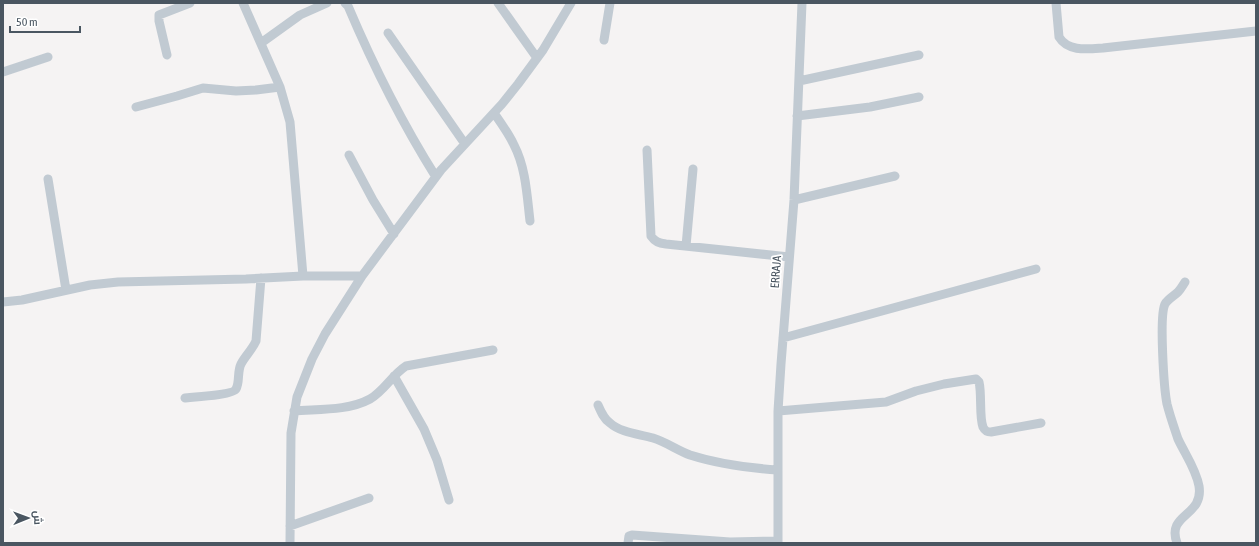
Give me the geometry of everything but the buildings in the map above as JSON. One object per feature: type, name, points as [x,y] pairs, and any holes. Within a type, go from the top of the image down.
[{"type":"street","points":[[167,55],[159,15],[190,3]]},
{"type":"street","points":[[243,3],[286,104],[292,140],[303,276]]},
{"type":"street","points":[[261,43],[300,15],[327,3]]},
{"type":"street","points":[[345,3],[348,6],[387,90],[416,145],[436,177]]},
{"type":"street","points":[[498,3],[537,58]]},
{"type":"street","points":[[604,40],[610,3]]},
{"type":"street","name":"ERRAJA","points":[[778,542],[778,411],[794,200],[802,3]]},
{"type":"street","points":[[1056,3],[1059,37],[1070,47],[1090,49],[1103,48],[1256,31]]},
{"type":"street","points":[[290,543],[291,433],[294,411],[303,380],[312,359],[325,334],[362,276],[436,177],[518,84],[537,58],[567,5]]},
{"type":"street","points":[[388,33],[466,144]]},
{"type":"street","points":[[799,82],[919,55]]},
{"type":"street","points":[[3,72],[48,57]]},
{"type":"street","points":[[136,107],[203,88],[236,91],[280,87]]},
{"type":"street","points":[[797,116],[856,110],[919,97]]},
{"type":"street","points":[[494,113],[515,146],[520,160],[526,184],[530,221]]},
{"type":"street","points":[[647,150],[651,236],[654,240],[658,243],[789,257]]},
{"type":"street","points":[[349,155],[373,200],[394,234]]},
{"type":"street","points":[[686,246],[693,169]]},
{"type":"street","points":[[794,200],[895,176]]},
{"type":"street","points":[[48,178],[66,290]]},
{"type":"street","points":[[783,338],[1036,269]]},
{"type":"street","points":[[3,302],[22,300],[66,290],[118,282],[303,276],[362,276]]},
{"type":"street","points":[[185,398],[233,392],[236,388],[241,364],[253,348],[256,341],[261,278]]},
{"type":"street","points":[[1177,543],[1175,529],[1178,522],[1195,507],[1199,498],[1199,492],[1195,474],[1170,417],[1164,371],[1162,322],[1163,310],[1166,303],[1178,292],[1185,282]]},
{"type":"street","points":[[294,411],[340,408],[358,404],[370,398],[399,370],[406,366],[493,350]]},
{"type":"street","points":[[394,376],[424,429],[437,460],[449,500]]},
{"type":"street","points":[[778,411],[878,403],[944,384],[976,379],[981,388],[982,421],[983,428],[986,432],[1041,424]]},
{"type":"street","points":[[598,405],[604,418],[617,428],[653,438],[689,454],[734,465],[778,470]]},
{"type":"street","points":[[290,526],[369,498]]},
{"type":"street","points":[[628,543],[629,536],[632,535],[730,542],[778,542]]}]
